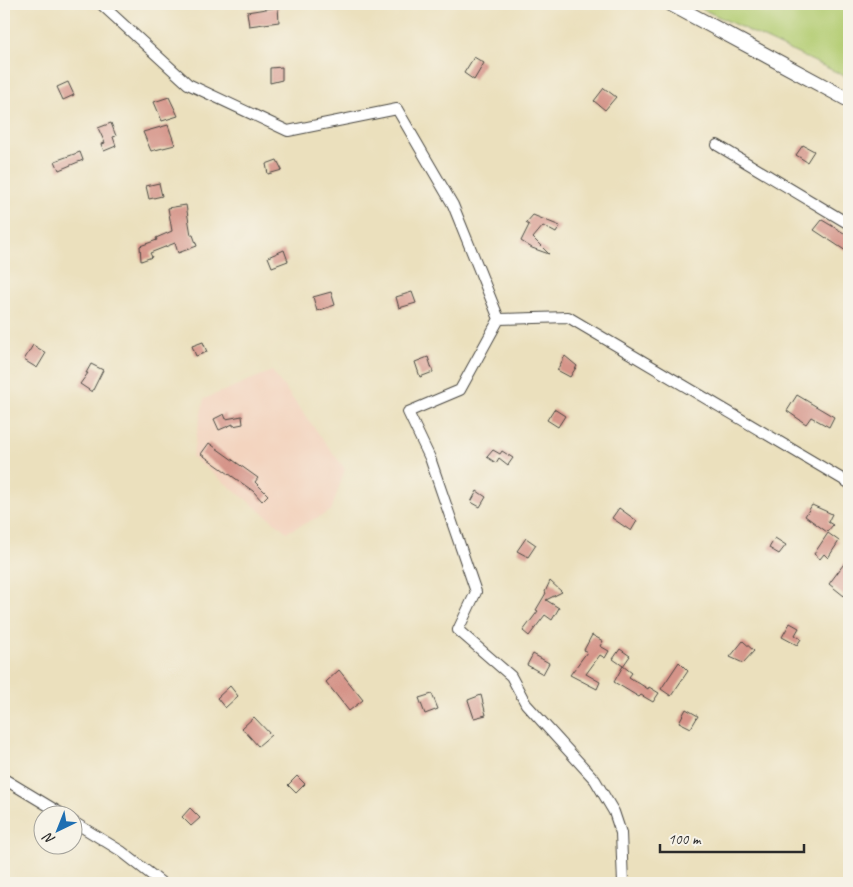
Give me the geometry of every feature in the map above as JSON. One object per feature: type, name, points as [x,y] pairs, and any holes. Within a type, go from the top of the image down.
[{"type":"main road","points":[[671,4],[849,100]]},
{"type":"street","points":[[101,4],[188,84],[288,132],[397,109],[453,205],[499,318]]},
{"type":"street","points":[[717,145],[849,224]]},
{"type":"street","points":[[499,318],[568,318],[849,483]]},
{"type":"street","points":[[499,318],[460,390],[408,412],[430,458],[476,592],[458,630],[511,676],[526,704],[595,780],[614,812],[621,833],[623,883]]},
{"type":"street","points":[[4,779],[45,804]]},
{"type":"street","points":[[82,827],[122,851],[162,883]]},
{"type":"shaded area","points":[[272,371],[345,469],[331,511],[287,532],[192,457],[204,399]]},
{"type":"green space","points":[[699,4],[849,4],[849,78],[698,7]]},
{"type":"building","points":[[278,7],[279,22],[249,26],[247,12]]},
{"type":"building","points":[[474,57],[484,63],[474,80],[464,73]]},
{"type":"building","points":[[282,67],[282,80],[270,83],[270,68]]},
{"type":"building","points":[[68,82],[74,95],[63,100],[57,87]]},
{"type":"building","points":[[604,88],[616,97],[605,110],[594,101]]},
{"type":"building","points":[[169,97],[178,116],[162,121],[154,102]]},
{"type":"building","points":[[111,123],[116,136],[113,137],[116,146],[104,151],[101,144],[105,143],[98,128]]},
{"type":"building","points":[[168,125],[175,145],[151,151],[143,132]]},
{"type":"building","points":[[803,145],[814,151],[807,162],[796,155]]},
{"type":"building","points":[[80,152],[83,160],[59,170],[55,161]]},
{"type":"building","points":[[277,160],[282,170],[268,174],[266,164]]},
{"type":"building","points":[[159,183],[162,196],[149,199],[146,186]]},
{"type":"building","points":[[186,205],[191,235],[193,235],[197,246],[178,253],[175,243],[150,253],[152,257],[141,261],[140,246],[157,240],[156,238],[172,231],[168,208]]},
{"type":"building","points":[[533,215],[560,226],[556,233],[543,226],[533,238],[549,254],[532,248],[521,241],[529,225],[526,223]]},
{"type":"building","points":[[822,220],[849,236],[849,253],[814,230]]},
{"type":"building","points":[[284,250],[288,261],[272,267],[268,257]]},
{"type":"building","points":[[331,292],[335,305],[317,311],[313,297]]},
{"type":"building","points":[[412,292],[416,303],[399,308],[396,297]]},
{"type":"building","points":[[203,342],[207,352],[196,356],[192,346]]},
{"type":"building","points":[[33,345],[46,353],[37,368],[24,360]]},
{"type":"building","points":[[565,356],[577,366],[570,377],[557,370]]},
{"type":"building","points":[[428,357],[433,372],[420,377],[415,362]]},
{"type":"building","points":[[91,364],[103,370],[92,392],[80,384],[88,373],[86,373]]},
{"type":"building","points":[[797,395],[834,417],[829,427],[811,417],[806,424],[787,411]]},
{"type":"building","points":[[554,409],[565,416],[558,427],[547,420]]},
{"type":"building","points":[[224,414],[226,419],[242,416],[243,424],[233,426],[233,424],[219,430],[214,419]]},
{"type":"building","points":[[209,443],[258,478],[255,482],[268,495],[262,501],[253,491],[201,454]]},
{"type":"building","points":[[493,450],[500,454],[502,451],[513,458],[508,465],[499,458],[496,463],[487,457]]},
{"type":"building","points":[[477,491],[486,497],[480,507],[471,502]]},
{"type":"building","points":[[812,505],[832,514],[828,522],[833,525],[827,532],[805,516]]},
{"type":"building","points":[[619,508],[637,521],[631,531],[612,518]]},
{"type":"building","points":[[828,533],[839,541],[828,558],[824,554],[820,559],[814,554]]},
{"type":"building","points":[[526,538],[536,545],[528,557],[517,551]]},
{"type":"building","points":[[775,538],[786,545],[779,554],[769,548]]},
{"type":"building","points":[[849,557],[849,589],[844,596],[829,584]]},
{"type":"building","points":[[550,581],[562,592],[546,600],[559,608],[552,620],[545,615],[529,636],[523,631],[538,611],[536,610],[546,593]]},
{"type":"building","points":[[790,623],[799,628],[795,635],[801,639],[797,645],[782,637]]},
{"type":"building","points":[[592,635],[603,641],[600,646],[609,651],[605,658],[600,655],[586,674],[600,682],[597,689],[570,675],[587,652],[584,650]]},
{"type":"building","points":[[743,641],[754,651],[743,663],[730,657]]},
{"type":"building","points":[[620,649],[630,656],[623,666],[613,659]]},
{"type":"building","points":[[533,654],[549,663],[543,674],[527,665]]},
{"type":"building","points":[[679,662],[688,671],[671,696],[661,689]]},
{"type":"building","points":[[623,666],[632,673],[629,677],[648,689],[649,687],[659,693],[653,702],[641,695],[639,697],[614,682]]},
{"type":"building","points":[[339,670],[363,700],[349,711],[326,682]]},
{"type":"building","points":[[230,686],[238,696],[225,708],[217,698]]},
{"type":"building","points":[[432,694],[438,709],[425,714],[419,698]]},
{"type":"building","points":[[481,695],[486,715],[474,718],[468,700]]},
{"type":"building","points":[[686,709],[698,716],[691,728],[679,722]]},
{"type":"building","points":[[254,717],[271,735],[258,746],[242,728]]},
{"type":"building","points":[[297,776],[305,784],[296,793],[288,785]]},
{"type":"building","points":[[190,808],[200,818],[191,826],[182,817]]}]
